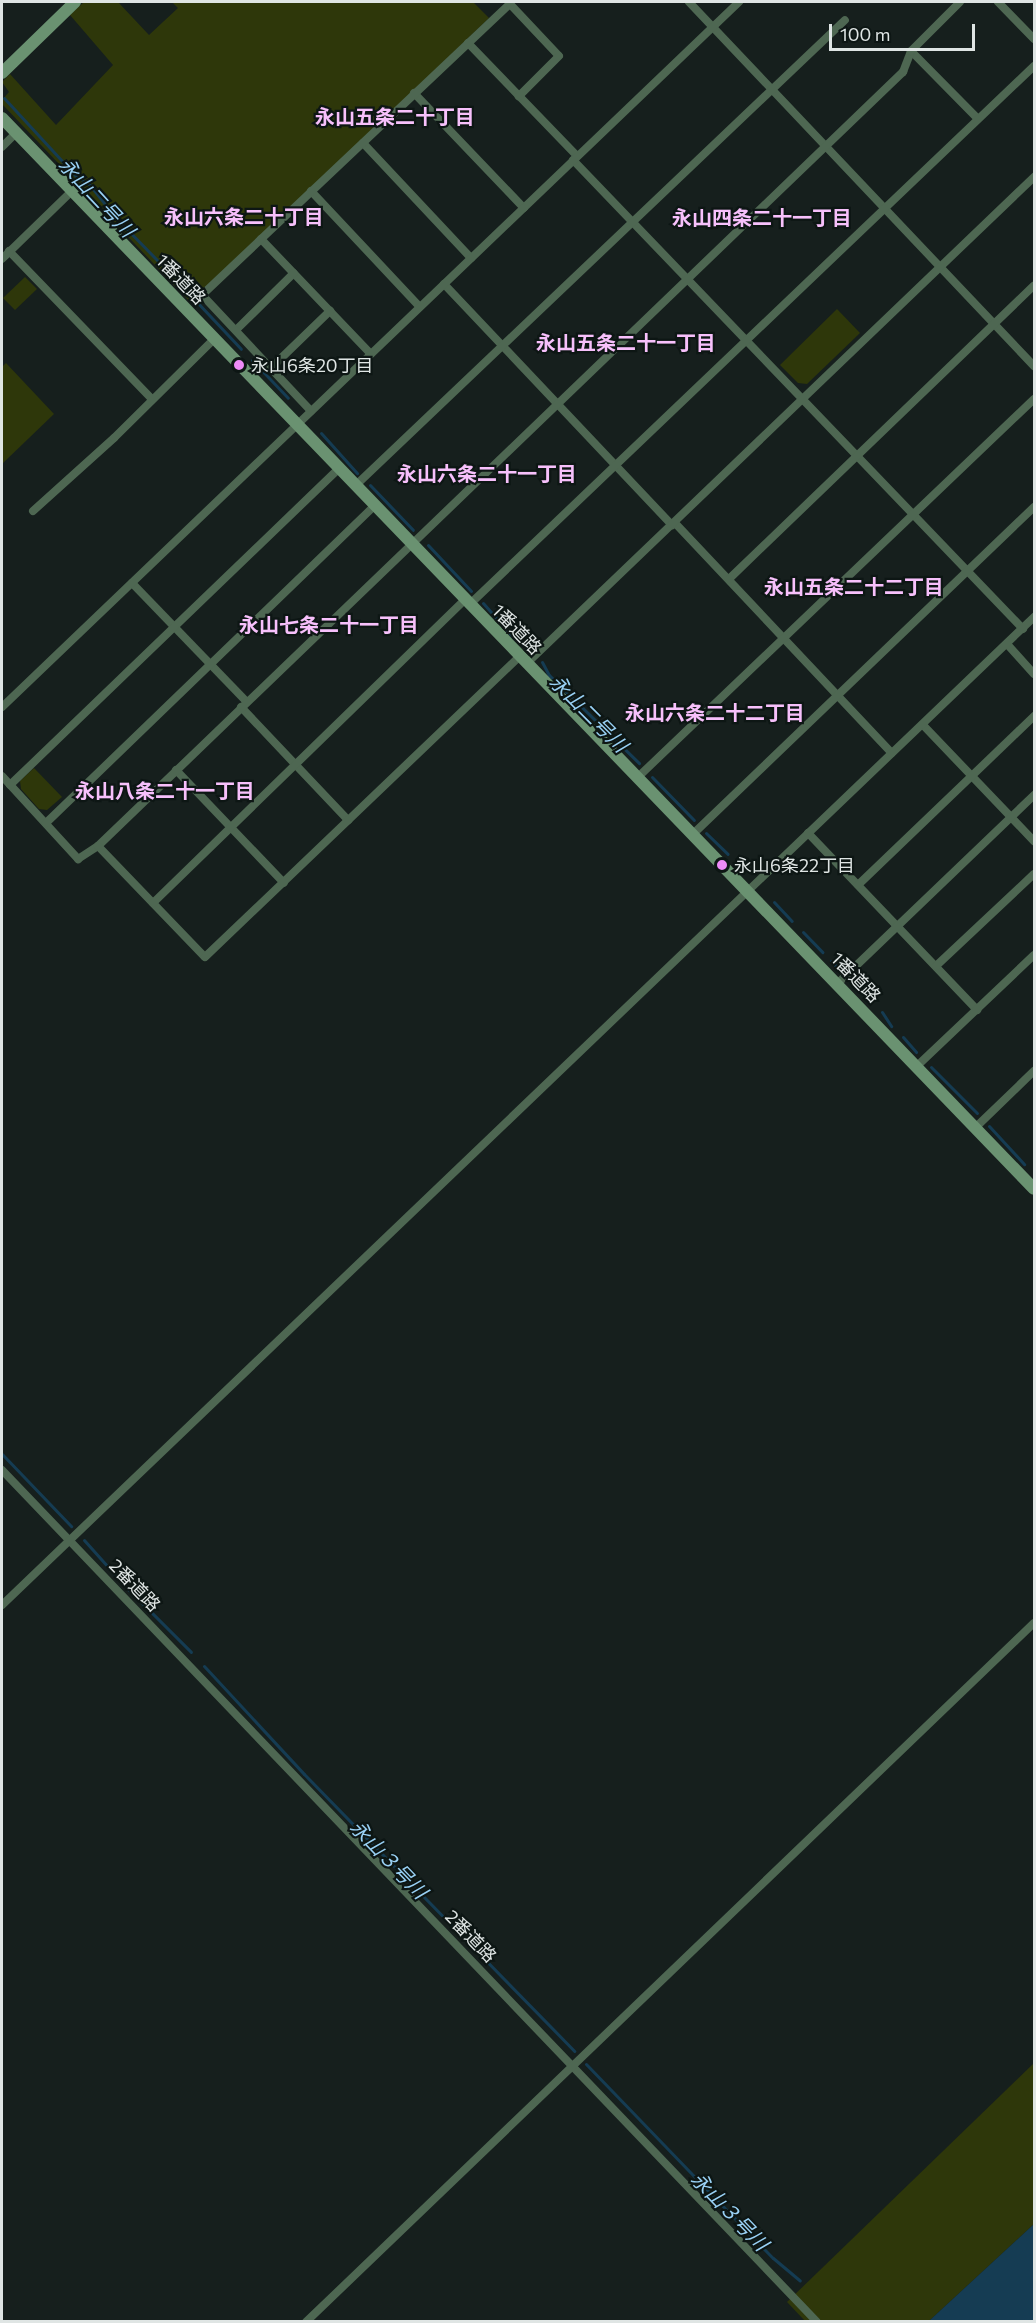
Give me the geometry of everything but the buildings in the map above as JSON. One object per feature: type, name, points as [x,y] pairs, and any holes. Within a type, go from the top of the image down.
[{"type":"street","points":[[2,73],[75,2]]},
{"type":"street","points":[[689,2],[884,210],[1035,366]]},
{"type":"street","points":[[2,707],[739,2]]},
{"type":"street","points":[[2,776],[78,859],[98,846],[903,72],[911,51],[960,2]]},
{"type":"street","points":[[998,2],[1035,39]]},
{"type":"street","points":[[311,411],[202,295],[510,4],[559,56],[519,96]]},
{"type":"street","points":[[355,486],[845,20]]},
{"type":"street","points":[[468,43],[633,221],[1023,629]]},
{"type":"street","points":[[911,51],[978,119]]},
{"type":"street","points":[[153,903],[230,827],[616,466],[1034,67]]},
{"type":"street","points":[[414,93],[524,208]]},
{"type":"street","name":"1番道路","points":[[2,118],[297,424],[410,545],[1032,1182]]},
{"type":"street","points":[[2,147],[16,133]]},
{"type":"street","points":[[363,143],[471,258]]},
{"type":"street","points":[[98,846],[205,957],[348,820],[673,524],[1035,177]]},
{"type":"street","points":[[2,259],[72,191]]},
{"type":"street","points":[[311,191],[420,307]]},
{"type":"street","points":[[261,239],[371,354]]},
{"type":"street","points":[[9,251],[152,399]]},
{"type":"street","points":[[236,330],[294,273]]},
{"type":"street","points":[[444,284],[616,466],[729,579],[783,640],[892,753]]},
{"type":"street","points":[[729,579],[1035,286]]},
{"type":"street","points":[[272,367],[330,311]]},
{"type":"street","points":[[33,511],[114,438],[214,339]]},
{"type":"street","points":[[637,778],[1035,399]]},
{"type":"street","points":[[10,785],[338,469]]},
{"type":"street","points":[[46,822],[374,506]]},
{"type":"street","points":[[692,835],[1035,507]]},
{"type":"street","points":[[132,583],[210,663],[296,765],[348,820]]},
{"type":"street","points":[[2,1605],[1035,617]]},
{"type":"street","points":[[1006,644],[1035,674]]},
{"type":"street","points":[[858,885],[1035,716]]},
{"type":"street","points":[[922,725],[1035,841]]},
{"type":"street","points":[[176,770],[284,882]]},
{"type":"street","points":[[837,984],[1035,795]]},
{"type":"street","points":[[808,833],[977,1010]]},
{"type":"street","points":[[936,966],[1035,874]]},
{"type":"street","points":[[917,1066],[1035,956]]},
{"type":"street","points":[[976,1127],[1035,1071]]},
{"type":"street","name":"2番道路","points":[[2,1470],[817,2322]]},
{"type":"street","points":[[306,2322],[1035,1623]]},
{"type":"green space","points":[[84,2],[118,2],[149,35],[178,8],[172,2],[473,2],[489,18],[192,304],[2,104],[2,100],[9,92],[2,82],[10,74],[56,125],[113,65],[70,15]]},
{"type":"green space","points":[[25,277],[37,289],[15,310],[3,298]]},
{"type":"green space","points":[[837,309],[860,333],[807,384],[798,383],[780,365]]},
{"type":"green space","points":[[6,363],[54,414],[2,464],[2,367]]},
{"type":"green space","points":[[34,768],[62,797],[47,810],[39,809],[21,789],[20,781]]},
{"type":"green space","points":[[1034,2063],[1034,2224],[929,2321],[805,2321],[787,2302]]},
{"type":"water","points":[[1034,2224],[1034,2321],[929,2321]]},
{"type":"waterway","name":"永山二号川","points":[[4,98],[76,176],[89,184],[116,218],[158,261],[193,292]]},
{"type":"waterway","name":"永山二号川","points":[[195,300],[241,349]]},
{"type":"waterway","name":"永山二号川","points":[[252,360],[288,398]]},
{"type":"waterway","name":"永山二号川","points":[[321,433],[357,473]]},
{"type":"waterway","name":"永山二号川","points":[[370,485],[413,530]]},
{"type":"waterway","name":"永山二号川","points":[[428,545],[471,591]]},
{"type":"waterway","name":"永山二号川","points":[[483,603],[514,638],[530,649]]},
{"type":"waterway","name":"永山二号川","points":[[542,662],[549,675],[639,763]]},
{"type":"waterway","name":"永山二号川","points":[[652,777],[694,820]]},
{"type":"waterway","name":"永山二号川","points":[[706,833],[728,854]]},
{"type":"waterway","name":"永山二号川","points":[[774,902],[792,921]]},
{"type":"waterway","name":"永山二号川","points":[[803,932],[822,952]]},
{"type":"waterway","name":"永山二号川","points":[[831,961],[838,968]]},
{"type":"waterway","name":"永山二号川","points":[[850,981],[867,997]]},
{"type":"waterway","name":"永山二号川","points":[[882,1012],[891,1026]]},
{"type":"waterway","name":"永山二号川","points":[[903,1037],[916,1052]]},
{"type":"waterway","name":"永山二号川","points":[[931,1067],[977,1113]]},
{"type":"waterway","name":"永山二号川","points":[[989,1126],[1024,1164]]},
{"type":"waterway","name":"永山３号川","points":[[2,1454],[71,1526]]},
{"type":"waterway","name":"永山３号川","points":[[84,1540],[117,1577]]},
{"type":"waterway","name":"永山３号川","points":[[128,1589],[191,1652]]},
{"type":"waterway","name":"永山３号川","points":[[204,1666],[304,1774],[574,2051]]},
{"type":"waterway","name":"永山３号川","points":[[586,2064],[773,2258],[800,2281]]},
{"type":"place","name":"永山6条20丁目","points":[[239,365]]},
{"type":"place","name":"永山6条22丁目","points":[[722,865]]},
{"type":"district","name":"永山五条二十丁目","points":[[395,116]]},
{"type":"district","name":"永山六条二十丁目","points":[[244,216]]},
{"type":"district","name":"永山四条二十一丁目","points":[[762,217]]},
{"type":"district","name":"永山五条二十一丁目","points":[[626,342]]},
{"type":"district","name":"永山六条二十一丁目","points":[[487,473]]},
{"type":"district","name":"永山五条二十二丁目","points":[[854,586]]},
{"type":"district","name":"永山七条二十一丁目","points":[[329,624]]},
{"type":"district","name":"永山六条二十二丁目","points":[[715,712]]},
{"type":"district","name":"永山八条二十一丁目","points":[[165,790]]}]
